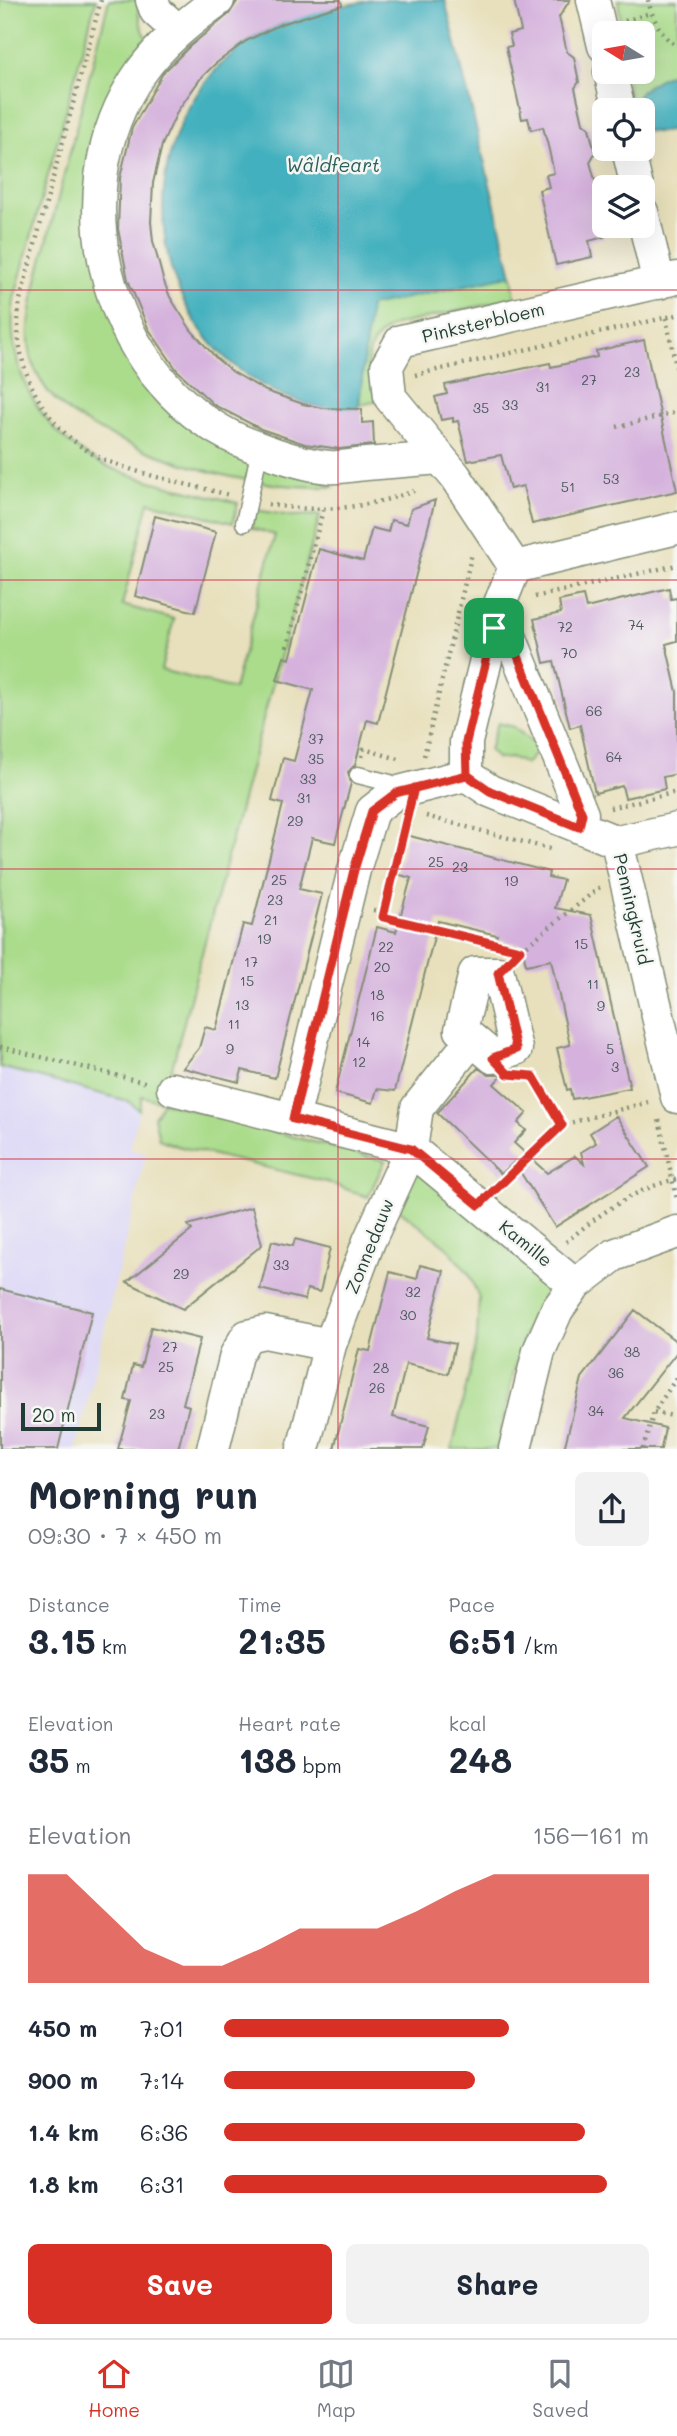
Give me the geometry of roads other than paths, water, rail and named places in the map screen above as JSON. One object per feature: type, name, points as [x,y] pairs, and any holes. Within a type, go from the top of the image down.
[{"type":"street","points":[[152,0],[156,11],[177,30]]},
{"type":"street","points":[[218,0],[177,30],[141,73],[113,128],[103,162],[99,204],[101,244],[109,285],[125,326],[170,393],[201,418],[260,449],[329,467],[440,458],[515,567]]},
{"type":"street","points":[[593,0],[598,21]]},
{"type":"street","points":[[652,238],[668,280]]},
{"type":"street","name":"Pinksterbloem","points":[[440,458],[390,397],[387,366],[401,341],[668,280]]},
{"type":"street","points":[[515,567],[677,527]]},
{"type":"street","points":[[293,1119],[345,906],[372,811],[467,775],[466,742],[496,617],[515,567]]},
{"type":"street","points":[[496,617],[509,634],[580,821]]},
{"type":"street","name":"Penningkruid","points":[[467,775],[490,791],[580,821],[617,842],[669,1024],[677,1096]]},
{"type":"street","points":[[617,842],[677,829]]},
{"type":"street","points":[[411,1149],[417,1108],[482,1049],[516,1049],[500,954],[475,974],[461,1030],[482,1049]]},
{"type":"street","name":"Kamille","points":[[173,1089],[411,1149],[575,1285]]},
{"type":"street","name":"Zonnedauw","points":[[303,1449],[330,1345],[369,1241],[411,1149]]},
{"type":"street","points":[[515,1449],[539,1351],[557,1310],[575,1285],[614,1255],[677,1232]]},
{"type":"street","points":[[213,1449],[236,1355],[247,1336],[265,1332],[330,1345]]},
{"type":"lane","points":[[244,523],[260,449]]},
{"type":"lane","points":[[358,775],[390,783],[406,797]]},
{"type":"water","name":"Wâldfeart","points":[[370,0],[445,0],[512,275],[370,306],[359,405],[353,413],[306,404],[277,393],[236,367],[204,334],[181,295],[167,253],[163,209],[168,164],[182,122],[205,83],[237,50],[292,19],[328,8]]},
{"type":"water","points":[[670,74],[677,76],[677,130],[655,132],[655,98],[636,98],[646,87],[655,84],[656,80]]}]
